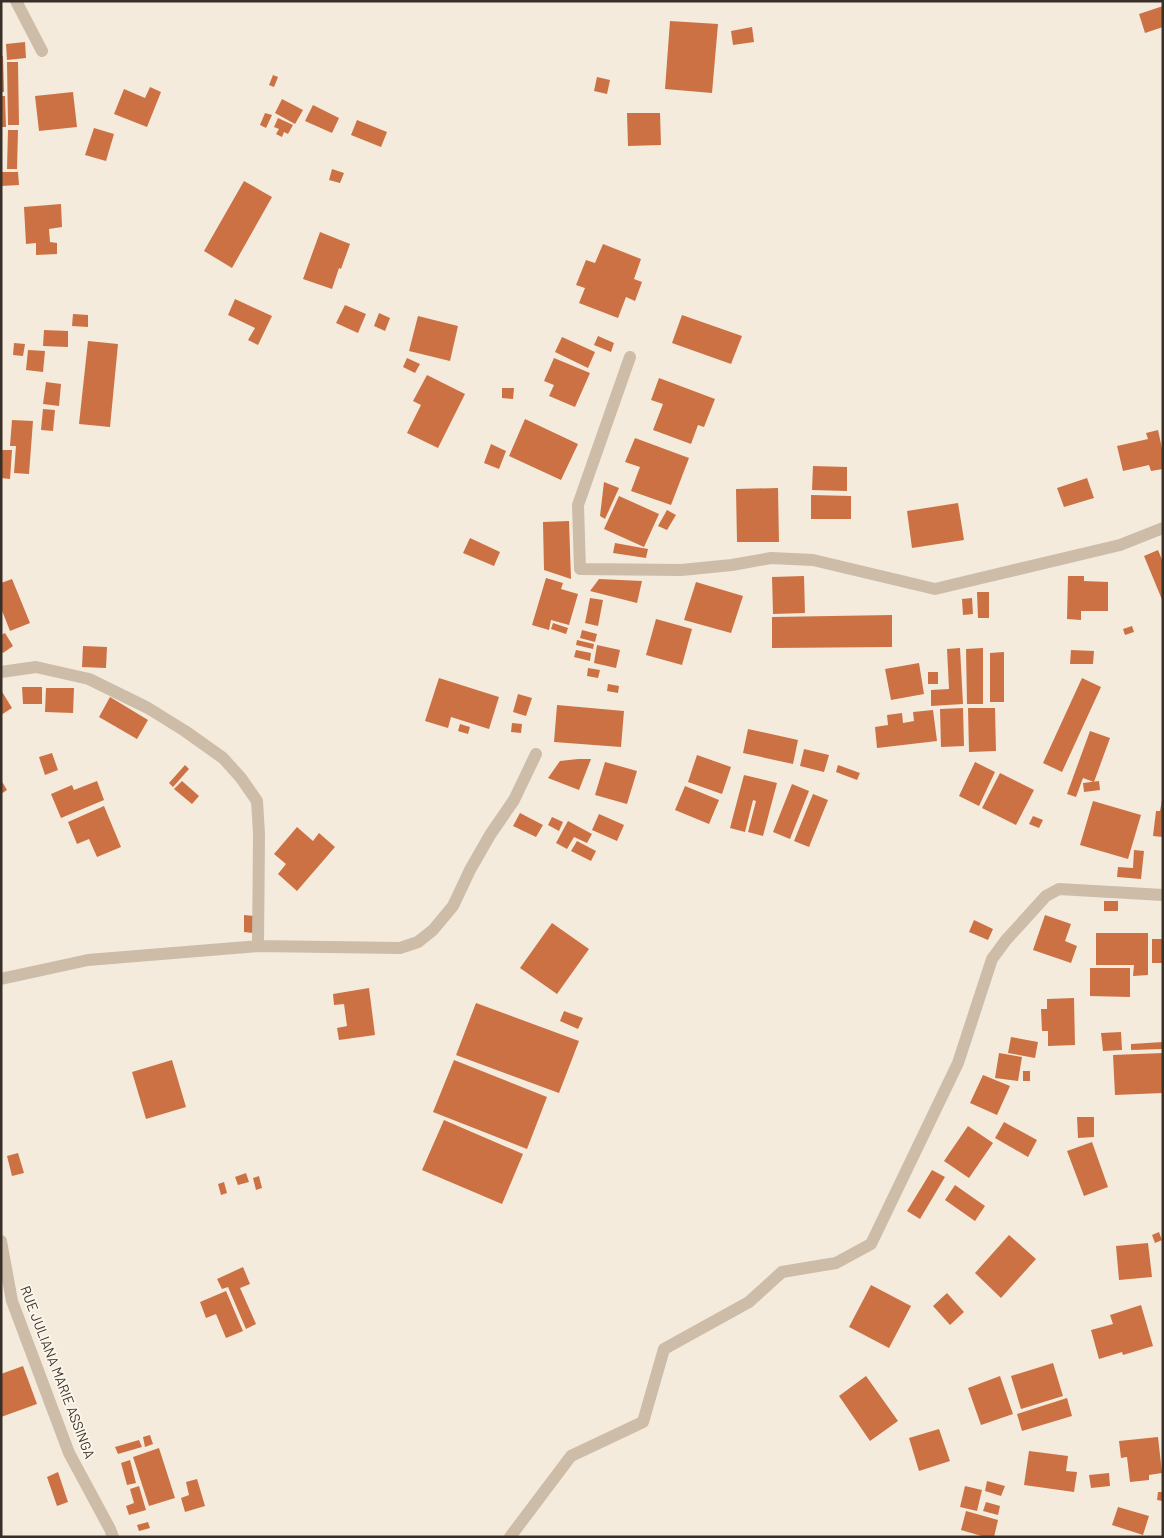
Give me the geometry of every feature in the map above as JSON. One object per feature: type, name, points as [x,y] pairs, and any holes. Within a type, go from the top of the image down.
[{"type":"street","points":[[16,1],[42,51]]},
{"type":"street","points":[[630,357],[578,505],[580,569],[681,570],[732,565],[771,558],[813,560],[935,589],[1120,545],[1163,528]]},
{"type":"street","points":[[1,672],[36,667],[89,679],[148,708],[223,758],[241,778],[257,801],[259,834],[258,946]]},
{"type":"street","points":[[1,979],[88,960],[258,946],[400,948],[418,942],[433,930],[453,906],[470,870],[490,835],[514,800],[536,754]]},
{"type":"street","points":[[510,1537],[570,1456],[643,1422],[664,1349],[749,1302],[782,1272],[836,1263],[871,1244],[958,1063],[992,959],[1006,940],[1046,896],[1060,890],[1163,895]]},
{"type":"street","name":"RUE JULIANA MARIE ASSINGA","points":[[1,1241],[12,1302],[24,1334],[69,1453],[110,1529],[112,1537]]},
{"type":"building","points":[[1163,6],[1163,27],[1145,33],[1139,14]]},
{"type":"building","points":[[670,21],[718,24],[712,93],[665,89]]},
{"type":"building","points":[[752,27],[754,42],[733,45],[731,31]]},
{"type":"building","points":[[25,42],[26,58],[7,60],[6,44]]},
{"type":"building","points":[[1,56],[3,56],[4,92],[1,92]]},
{"type":"building","points":[[7,62],[18,62],[19,125],[8,125]]},
{"type":"building","points":[[273,75],[278,77],[274,87],[269,85]]},
{"type":"building","points":[[597,77],[610,80],[607,94],[594,91]]},
{"type":"building","points":[[150,87],[161,92],[147,127],[114,114],[124,89],[145,98]]},
{"type":"building","points":[[73,92],[77,127],[39,131],[35,96]]},
{"type":"building","points":[[1,96],[5,96],[6,127],[1,127]]},
{"type":"building","points":[[282,99],[303,110],[295,124],[275,113]]},
{"type":"building","points":[[313,105],[339,118],[332,133],[305,121]]},
{"type":"building","points":[[265,113],[272,115],[266,128],[260,125]]},
{"type":"building","points":[[627,113],[660,113],[661,145],[628,146]]},
{"type":"building","points":[[278,118],[293,125],[288,134],[284,132],[282,137],[276,134],[279,129],[274,127]]},
{"type":"building","points":[[357,120],[387,132],[381,147],[351,135]]},
{"type":"building","points":[[94,128],[114,134],[106,161],[85,155]]},
{"type":"building","points":[[8,130],[18,130],[17,169],[7,169]]},
{"type":"building","points":[[332,169],[344,173],[340,183],[329,180]]},
{"type":"building","points":[[1,172],[18,172],[19,185],[1,186]]},
{"type":"building","points":[[244,181],[272,197],[232,268],[204,251]]},
{"type":"building","points":[[61,204],[62,227],[49,229],[50,242],[57,243],[57,254],[36,255],[36,243],[26,244],[24,207]]},
{"type":"building","points":[[320,232],[350,244],[332,289],[303,279]]},
{"type":"building","points":[[603,244],[641,259],[634,279],[642,282],[635,301],[626,297],[618,318],[579,303],[585,288],[576,285],[586,260],[595,263]]},
{"type":"building","points":[[235,299],[272,316],[258,345],[248,340],[255,328],[228,315]]},
{"type":"building","points":[[345,305],[366,314],[358,333],[336,323]]},
{"type":"building","points":[[379,313],[390,318],[385,331],[374,326]]},
{"type":"building","points":[[73,314],[88,315],[88,327],[72,326]]},
{"type":"building","points":[[682,315],[742,336],[731,364],[672,343]]},
{"type":"building","points":[[418,316],[458,326],[450,361],[409,351]]},
{"type":"building","points":[[44,330],[68,331],[68,347],[43,346]]},
{"type":"building","points":[[598,336],[614,343],[611,352],[594,345]]},
{"type":"building","points":[[562,337],[595,352],[588,368],[555,352]]},
{"type":"building","points":[[88,341],[118,344],[110,427],[79,424]]},
{"type":"building","points":[[14,343],[25,344],[23,356],[13,355]]},
{"type":"building","points":[[28,350],[45,351],[43,372],[26,370]]},
{"type":"building","points":[[407,358],[420,364],[415,373],[403,367]]},
{"type":"building","points":[[554,358],[590,373],[575,407],[549,396],[554,385],[544,381]]},
{"type":"building","points":[[427,375],[465,394],[438,448],[407,433],[421,405],[413,401]]},
{"type":"building","points":[[659,378],[715,399],[704,427],[698,425],[691,444],[653,430],[663,404],[651,400]]},
{"type":"building","points":[[46,382],[61,384],[59,406],[43,404]]},
{"type":"building","points":[[502,388],[514,388],[513,399],[502,398]]},
{"type":"building","points":[[43,409],[55,410],[53,431],[41,430]]},
{"type":"building","points":[[525,419],[578,444],[561,480],[509,456]]},
{"type":"building","points":[[12,420],[33,421],[29,474],[14,473],[16,446],[10,446]]},
{"type":"building","points":[[1158,430],[1163,453],[1163,469],[1151,471],[1149,465],[1123,471],[1117,446],[1148,439],[1146,433]]},
{"type":"building","points":[[635,438],[689,458],[671,505],[631,491],[640,467],[625,462]]},
{"type":"building","points":[[491,444],[506,451],[499,469],[484,463]]},
{"type":"building","points":[[1,450],[12,450],[10,479],[1,478]]},
{"type":"building","points":[[813,466],[847,467],[847,491],[812,490]]},
{"type":"building","points":[[1087,478],[1094,498],[1064,507],[1057,488]]},
{"type":"building","points":[[604,482],[619,488],[605,519],[600,516]]},
{"type":"building","points":[[778,488],[779,542],[737,542],[736,489]]},
{"type":"building","points":[[811,495],[851,496],[851,519],[811,519]]},
{"type":"building","points":[[619,496],[659,514],[644,547],[604,529]]},
{"type":"building","points":[[958,503],[964,540],[912,548],[907,511]]},
{"type":"building","points":[[667,510],[676,515],[667,530],[658,526]]},
{"type":"building","points":[[569,521],[571,579],[544,570],[543,522]]},
{"type":"building","points":[[470,538],[500,552],[494,566],[463,553]]},
{"type":"building","points":[[615,543],[648,549],[646,558],[613,553]]},
{"type":"building","points":[[1158,550],[1163,562],[1163,602],[1144,556]]},
{"type":"building","points":[[804,576],[805,613],[773,614],[772,577]]},
{"type":"building","points":[[1068,576],[1084,576],[1084,581],[1108,582],[1108,611],[1081,611],[1081,620],[1067,619]]},
{"type":"building","points":[[546,578],[563,583],[561,589],[578,594],[569,625],[551,620],[549,630],[532,625]]},
{"type":"building","points":[[12,579],[30,623],[10,631],[1,608],[1,583]]},
{"type":"building","points":[[599,579],[642,581],[637,603],[590,591]]},
{"type":"building","points":[[696,582],[743,596],[731,633],[684,620]]},
{"type":"building","points":[[977,592],[989,592],[989,618],[978,618]]},
{"type":"building","points":[[590,598],[603,600],[598,626],[585,623]]},
{"type":"building","points":[[972,598],[973,614],[963,615],[962,599]]},
{"type":"building","points":[[892,615],[892,647],[772,648],[772,617]]},
{"type":"building","points":[[656,619],[692,629],[682,665],[646,655]]},
{"type":"building","points":[[553,623],[568,628],[566,634],[551,629]]},
{"type":"building","points":[[1132,626],[1134,632],[1125,635],[1123,629]]},
{"type":"building","points":[[582,630],[597,634],[595,642],[580,638]]},
{"type":"building","points":[[5,633],[13,646],[3,653],[1,651],[1,635]]},
{"type":"building","points":[[577,640],[594,644],[593,649],[576,645]]},
{"type":"building","points":[[597,645],[620,650],[616,668],[594,663]]},
{"type":"building","points":[[83,646],[107,647],[106,668],[82,667]]},
{"type":"building","points":[[960,648],[963,704],[931,706],[931,690],[949,689],[947,649]]},
{"type":"building","points":[[983,648],[983,704],[967,704],[966,649]]},
{"type":"building","points":[[576,650],[591,653],[590,661],[574,657]]},
{"type":"building","points":[[1071,650],[1094,651],[1093,664],[1070,664]]},
{"type":"building","points":[[1004,652],[1004,702],[990,702],[990,653]]},
{"type":"building","points":[[919,663],[924,694],[891,700],[885,669]]},
{"type":"building","points":[[588,668],[600,670],[598,678],[587,676]]},
{"type":"building","points":[[928,672],[938,672],[938,684],[928,684]]},
{"type":"building","points":[[439,678],[499,697],[489,729],[451,717],[448,728],[425,721]]},
{"type":"building","points":[[1082,678],[1101,687],[1062,772],[1043,763]]},
{"type":"building","points":[[608,684],[619,686],[618,693],[607,691]]},
{"type":"building","points":[[22,687],[42,687],[42,704],[23,704]]},
{"type":"building","points":[[46,688],[74,688],[73,713],[45,712]]},
{"type":"building","points":[[1,690],[12,708],[1,715]]},
{"type":"building","points":[[518,694],[532,698],[526,716],[513,712]]},
{"type":"building","points":[[110,697],[148,720],[137,739],[99,717]]},
{"type":"building","points":[[557,705],[624,711],[621,747],[554,742]]},
{"type":"building","points":[[963,708],[964,746],[941,747],[940,709]]},
{"type":"building","points":[[968,708],[995,708],[996,751],[969,752]]},
{"type":"building","points":[[933,710],[937,741],[877,748],[875,727],[888,725],[887,715],[902,713],[903,723],[914,721],[913,712]]},
{"type":"building","points":[[512,723],[522,724],[521,733],[511,732]]},
{"type":"building","points":[[460,724],[470,727],[468,734],[458,731]]},
{"type":"building","points":[[748,729],[798,740],[793,764],[743,753]]},
{"type":"building","points":[[1090,731],[1110,738],[1094,782],[1083,778],[1076,797],[1067,794]]},
{"type":"building","points":[[804,749],[829,755],[824,772],[800,766]]},
{"type":"building","points":[[52,753],[58,770],[45,775],[39,757]]},
{"type":"building","points":[[697,755],[731,767],[722,794],[688,782]]},
{"type":"building","points":[[591,759],[579,790],[548,778],[560,761]]},
{"type":"building","points":[[605,762],[637,771],[627,804],[595,795]]},
{"type":"building","points":[[975,762],[995,772],[979,806],[959,796]]},
{"type":"building","points":[[185,765],[189,769],[173,787],[169,783]]},
{"type":"building","points":[[838,765],[860,773],[857,780],[836,772]]},
{"type":"building","points":[[1000,773],[1034,790],[1016,825],[982,808]]},
{"type":"building","points":[[744,775],[777,783],[763,836],[748,832],[756,801],[753,800],[745,832],[730,828]]},
{"type":"building","points":[[1,780],[7,790],[1,794]]},
{"type":"building","points":[[97,781],[104,800],[61,818],[51,794],[72,785],[74,790]]},
{"type":"building","points":[[182,781],[199,796],[192,804],[174,789]]},
{"type":"building","points":[[1099,781],[1100,790],[1084,792],[1083,783]]},
{"type":"building","points":[[792,784],[809,791],[790,839],[773,832]]},
{"type":"building","points":[[685,786],[719,800],[709,824],[675,810]]},
{"type":"building","points":[[813,794],[828,800],[809,847],[794,841]]},
{"type":"building","points":[[1162,800],[1163,837],[1153,836],[1156,811],[1160,811]]},
{"type":"building","points":[[1093,801],[1141,815],[1128,859],[1080,845]]},
{"type":"building","points":[[104,806],[121,847],[97,857],[89,839],[77,844],[68,822]]},
{"type":"building","points":[[520,813],[543,825],[536,837],[513,826]]},
{"type":"building","points":[[599,814],[624,825],[617,841],[592,830]]},
{"type":"building","points":[[1033,816],[1043,820],[1039,828],[1029,824]]},
{"type":"building","points":[[552,817],[563,822],[559,831],[548,825]]},
{"type":"building","points":[[568,821],[592,834],[587,843],[574,837],[567,849],[556,843]]},
{"type":"building","points":[[297,827],[313,841],[319,833],[335,847],[297,891],[278,874],[286,864],[274,854]]},
{"type":"building","points":[[577,841],[596,851],[591,861],[571,851]]},
{"type":"building","points":[[1134,850],[1144,851],[1141,879],[1117,877],[1118,867],[1133,868]]},
{"type":"building","points":[[1104,901],[1118,901],[1118,911],[1104,911]]},
{"type":"building","points":[[244,915],[254,916],[253,933],[244,932]]},
{"type":"building","points":[[1045,915],[1071,924],[1065,941],[1077,946],[1071,963],[1033,950]]},
{"type":"building","points":[[974,920],[993,929],[988,940],[969,932]]},
{"type":"building","points":[[552,923],[589,949],[557,994],[520,968]]},
{"type":"building","points":[[1096,933],[1148,933],[1148,975],[1133,976],[1134,965],[1096,965]]},
{"type":"building","points":[[1152,939],[1163,939],[1163,963],[1152,963]]},
{"type":"building","points":[[1090,968],[1130,968],[1130,997],[1090,996]]},
{"type":"building","points":[[369,988],[375,1035],[339,1040],[337,1028],[347,1026],[344,1004],[334,1005],[333,994]]},
{"type":"building","points":[[1074,998],[1075,1045],[1048,1046],[1048,1031],[1042,1031],[1041,1009],[1047,1009],[1047,999]]},
{"type":"building","points":[[476,1003],[579,1041],[559,1093],[456,1055]]},
{"type":"building","points":[[564,1011],[583,1018],[578,1029],[560,1021]]},
{"type":"building","points":[[1121,1032],[1122,1050],[1103,1051],[1101,1033]]},
{"type":"building","points":[[1011,1037],[1038,1042],[1035,1058],[1008,1053]]},
{"type":"building","points":[[1163,1042],[1163,1049],[1131,1050],[1131,1044]]},
{"type":"building","points":[[999,1053],[1022,1057],[1018,1081],[995,1078]]},
{"type":"building","points":[[1163,1053],[1163,1093],[1115,1095],[1113,1055]]},
{"type":"building","points":[[172,1060],[186,1107],[146,1119],[132,1072]]},
{"type":"building","points":[[454,1060],[547,1097],[527,1149],[433,1112]]},
{"type":"building","points":[[1023,1071],[1030,1071],[1030,1081],[1023,1081]]},
{"type":"building","points":[[983,1075],[1010,1086],[997,1115],[970,1103]]},
{"type":"building","points":[[1077,1117],[1094,1117],[1094,1137],[1078,1138]]},
{"type":"building","points":[[444,1120],[523,1154],[502,1204],[422,1170]]},
{"type":"building","points":[[1004,1122],[1037,1140],[1028,1157],[995,1138]]},
{"type":"building","points":[[968,1126],[993,1143],[969,1178],[944,1161]]},
{"type":"building","points":[[1092,1142],[1108,1187],[1084,1196],[1067,1151]]},
{"type":"building","points":[[18,1153],[24,1173],[12,1176],[7,1156]]},
{"type":"building","points":[[932,1170],[945,1177],[920,1219],[907,1211]]},
{"type":"building","points":[[246,1173],[249,1182],[238,1185],[235,1177]]},
{"type":"building","points":[[259,1176],[262,1188],[256,1190],[253,1178]]},
{"type":"building","points":[[224,1182],[227,1193],[221,1195],[218,1184]]},
{"type":"building","points":[[955,1185],[985,1206],[975,1221],[945,1200]]},
{"type":"building","points":[[1159,1232],[1162,1240],[1155,1243],[1152,1235]]},
{"type":"building","points":[[1009,1235],[1036,1259],[1001,1298],[975,1273]]},
{"type":"building","points":[[1148,1243],[1152,1277],[1119,1280],[1116,1246]]},
{"type":"building","points":[[243,1267],[250,1284],[240,1288],[256,1324],[246,1329],[228,1287],[222,1289],[217,1279]]},
{"type":"building","points":[[871,1285],[911,1306],[889,1348],[849,1327]]},
{"type":"building","points":[[226,1291],[243,1331],[226,1338],[216,1314],[206,1318],[200,1302]]},
{"type":"building","points":[[947,1293],[964,1312],[950,1325],[933,1306]]},
{"type":"building","points":[[1141,1305],[1153,1346],[1123,1355],[1122,1352],[1099,1359],[1091,1330],[1113,1324],[1110,1315]]},
{"type":"building","points":[[1053,1363],[1063,1396],[1021,1409],[1011,1376]]},
{"type":"building","points":[[23,1366],[37,1404],[1,1417],[1,1374]]},
{"type":"building","points":[[866,1376],[898,1421],[870,1441],[839,1396]]},
{"type":"building","points":[[1000,1376],[1013,1414],[981,1425],[968,1388]]},
{"type":"building","points":[[1067,1398],[1072,1416],[1022,1431],[1017,1414]]},
{"type":"building","points":[[939,1429],[950,1461],[919,1471],[909,1438]]},
{"type":"building","points":[[150,1435],[153,1444],[145,1447],[143,1437]]},
{"type":"building","points":[[1158,1437],[1162,1473],[1149,1475],[1149,1480],[1130,1482],[1127,1457],[1121,1458],[1119,1441]]},
{"type":"building","points":[[139,1440],[142,1447],[118,1454],[115,1447]]},
{"type":"building","points":[[159,1448],[175,1498],[149,1506],[133,1457]]},
{"type":"building","points":[[1029,1451],[1068,1456],[1066,1471],[1077,1472],[1074,1492],[1024,1485]]},
{"type":"building","points":[[130,1460],[136,1483],[127,1485],[121,1463]]},
{"type":"building","points":[[58,1472],[68,1502],[57,1506],[47,1477]]},
{"type":"building","points":[[1109,1473],[1110,1486],[1091,1488],[1089,1475]]},
{"type":"building","points":[[197,1479],[205,1506],[185,1512],[181,1498],[189,1495],[186,1482]]},
{"type":"building","points":[[987,1481],[1005,1486],[1001,1496],[985,1491]]},
{"type":"building","points":[[139,1486],[146,1510],[129,1515],[126,1506],[134,1503],[130,1489]]},
{"type":"building","points":[[965,1486],[982,1490],[977,1511],[960,1507]]},
{"type":"building","points":[[1158,1492],[1163,1492],[1163,1501],[1157,1500]]},
{"type":"building","points":[[986,1502],[1000,1506],[998,1515],[983,1511]]},
{"type":"building","points":[[1118,1507],[1149,1516],[1143,1535],[1112,1525]]},
{"type":"building","points":[[966,1511],[998,1520],[994,1537],[985,1537],[961,1530]]},
{"type":"building","points":[[148,1522],[150,1528],[139,1531],[137,1525]]}]
